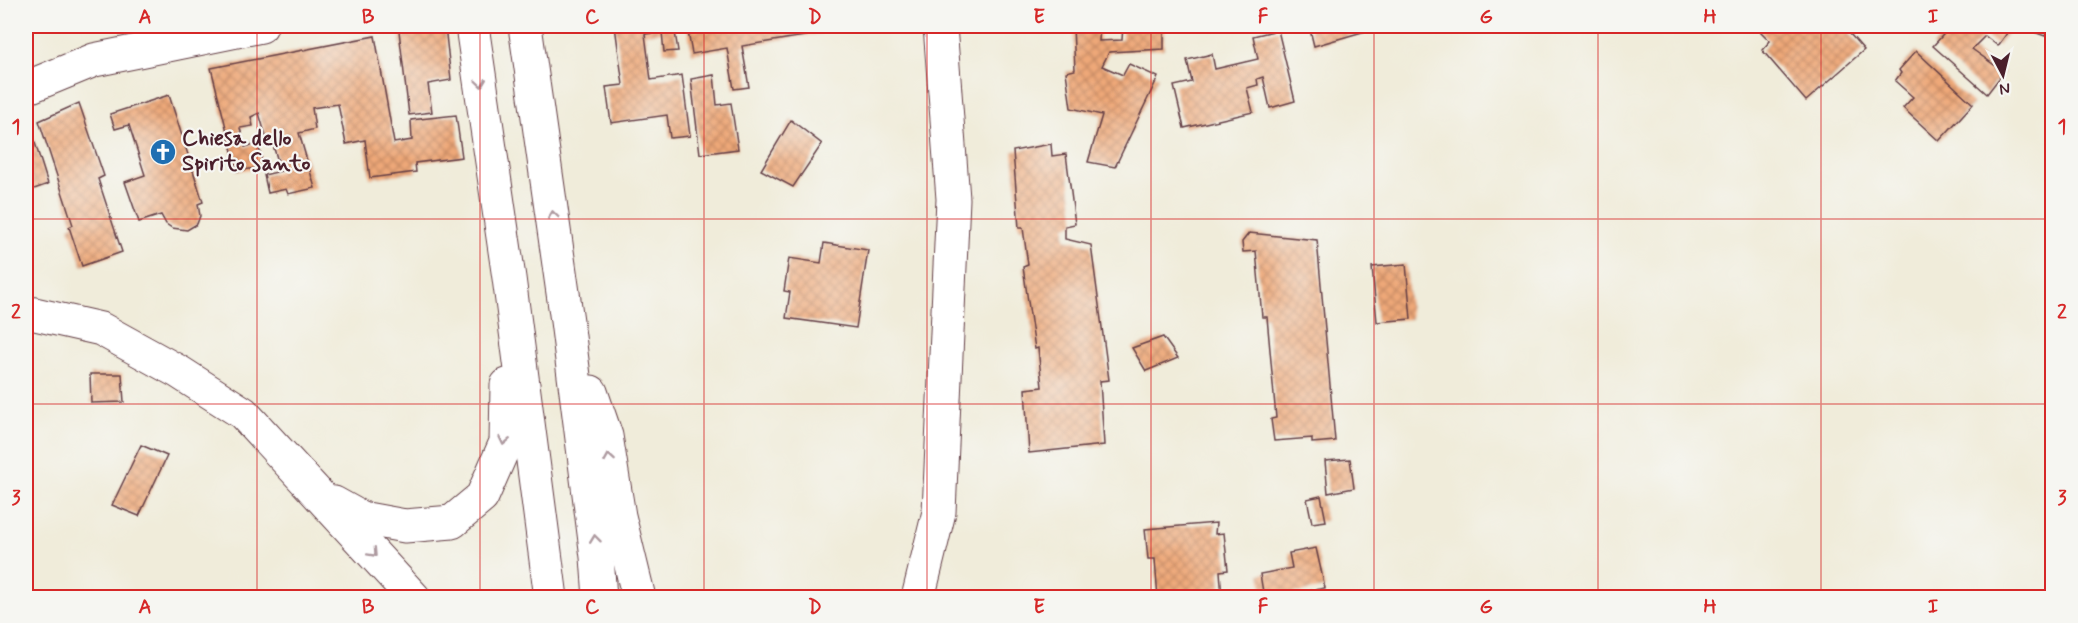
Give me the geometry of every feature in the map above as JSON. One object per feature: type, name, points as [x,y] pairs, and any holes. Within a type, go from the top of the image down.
[{"type":"main road","points":[[94,60],[134,26]]},
{"type":"main road","points":[[26,88],[94,60],[261,26]]},
{"type":"main road","points":[[472,26],[509,278],[551,597]]},
{"type":"main road","points":[[525,26],[561,273],[597,557],[600,597]]},
{"type":"main road","points":[[918,597],[939,512],[953,199],[940,26]]},
{"type":"main road","points":[[319,495],[361,518],[405,526],[452,522],[482,497],[506,442],[509,278]]},
{"type":"main road","points":[[26,312],[101,329],[179,372],[243,413],[414,597]]},
{"type":"main road","points":[[567,321],[606,436],[619,516],[639,597]]},
{"type":"building","points":[[445,26],[451,80],[428,84],[432,112],[409,115],[399,31]]},
{"type":"building","points":[[615,26],[674,26],[678,51],[664,52],[662,32],[645,34],[651,80],[682,75],[690,136],[670,138],[667,115],[611,123],[606,87],[623,85]]},
{"type":"building","points":[[687,26],[822,26],[822,33],[742,46],[749,87],[734,89],[727,48],[692,54]]},
{"type":"building","points":[[1060,26],[1100,26],[1099,41],[1122,40],[1123,26],[1164,26],[1164,49],[1109,52],[1102,66],[1123,75],[1129,64],[1158,77],[1115,167],[1088,162],[1102,115],[1071,108],[1066,72],[1075,70],[1073,27],[1061,29]]},
{"type":"building","points":[[1309,26],[1383,26],[1314,46]]},
{"type":"building","points":[[1755,26],[1843,26],[1864,50],[1806,101],[1762,50],[1770,41]]},
{"type":"building","points":[[1951,26],[2012,26],[1998,46],[1985,36],[1972,49],[2004,72],[1987,94],[1933,46]]},
{"type":"building","points":[[2018,26],[2049,26],[2045,36]]},
{"type":"building","points":[[1278,30],[1295,101],[1270,108],[1263,77],[1257,79],[1258,85],[1247,88],[1253,112],[1184,128],[1174,86],[1192,82],[1187,60],[1212,54],[1215,69],[1258,59],[1253,36]]},
{"type":"building","points":[[375,36],[394,143],[412,140],[411,120],[456,115],[462,157],[415,163],[416,172],[370,178],[365,140],[346,144],[338,104],[312,108],[315,129],[299,133],[315,188],[288,194],[286,189],[268,193],[264,175],[281,171],[271,139],[267,140],[259,113],[251,117],[253,126],[240,128],[245,147],[258,143],[263,167],[237,171],[211,68]]},
{"type":"building","points":[[1916,51],[1973,104],[1939,141],[1903,108],[1913,97],[1895,81],[1901,73],[1899,70]]},
{"type":"building","points":[[714,75],[717,105],[731,103],[738,149],[700,154],[691,79]]},
{"type":"building","name":"Chiesa dello Spirito Santo","points":[[169,95],[203,202],[198,204],[200,216],[197,224],[187,230],[172,228],[166,224],[161,215],[139,222],[125,182],[145,175],[129,125],[115,129],[110,114]]},
{"type":"building","points":[[79,103],[104,176],[98,179],[122,252],[82,266],[69,227],[73,225],[39,121]]},
{"type":"building","points":[[791,120],[822,144],[793,187],[761,170]]},
{"type":"building","points":[[30,127],[48,184],[26,192],[26,129]]},
{"type":"building","points":[[1051,144],[1052,156],[1066,154],[1075,224],[1065,226],[1065,239],[1091,245],[1109,380],[1100,381],[1104,445],[1029,453],[1025,389],[1042,387],[1038,348],[1035,349],[1023,267],[1028,265],[1023,228],[1019,228],[1013,151]]},
{"type":"building","points":[[1249,233],[1317,240],[1335,441],[1312,443],[1312,438],[1274,441],[1271,419],[1276,418],[1267,317],[1262,317],[1256,251],[1243,252],[1242,242]]},
{"type":"building","points":[[824,243],[868,250],[856,328],[786,318],[790,292],[784,291],[789,258],[821,263]]},
{"type":"building","points":[[1406,264],[1411,319],[1377,322],[1372,267]]},
{"type":"building","points":[[1163,337],[1178,358],[1146,371],[1132,348]]},
{"type":"building","points":[[90,374],[122,374],[124,402],[91,403]]},
{"type":"building","points":[[141,445],[167,456],[139,516],[112,505]]},
{"type":"building","points":[[1350,459],[1354,488],[1328,493],[1325,461]]},
{"type":"building","points":[[1321,496],[1326,521],[1312,523],[1307,499]]},
{"type":"building","points":[[1216,523],[1215,534],[1224,533],[1228,570],[1220,571],[1222,598],[1158,598],[1155,559],[1148,559],[1145,529]]},
{"type":"building","points":[[1316,548],[1325,588],[1287,595],[1287,598],[1264,598],[1260,574],[1292,568],[1289,553]]},
{"type":"place","name":"Chiesa dello Spirito Santo","points":[[163,152]]}]
